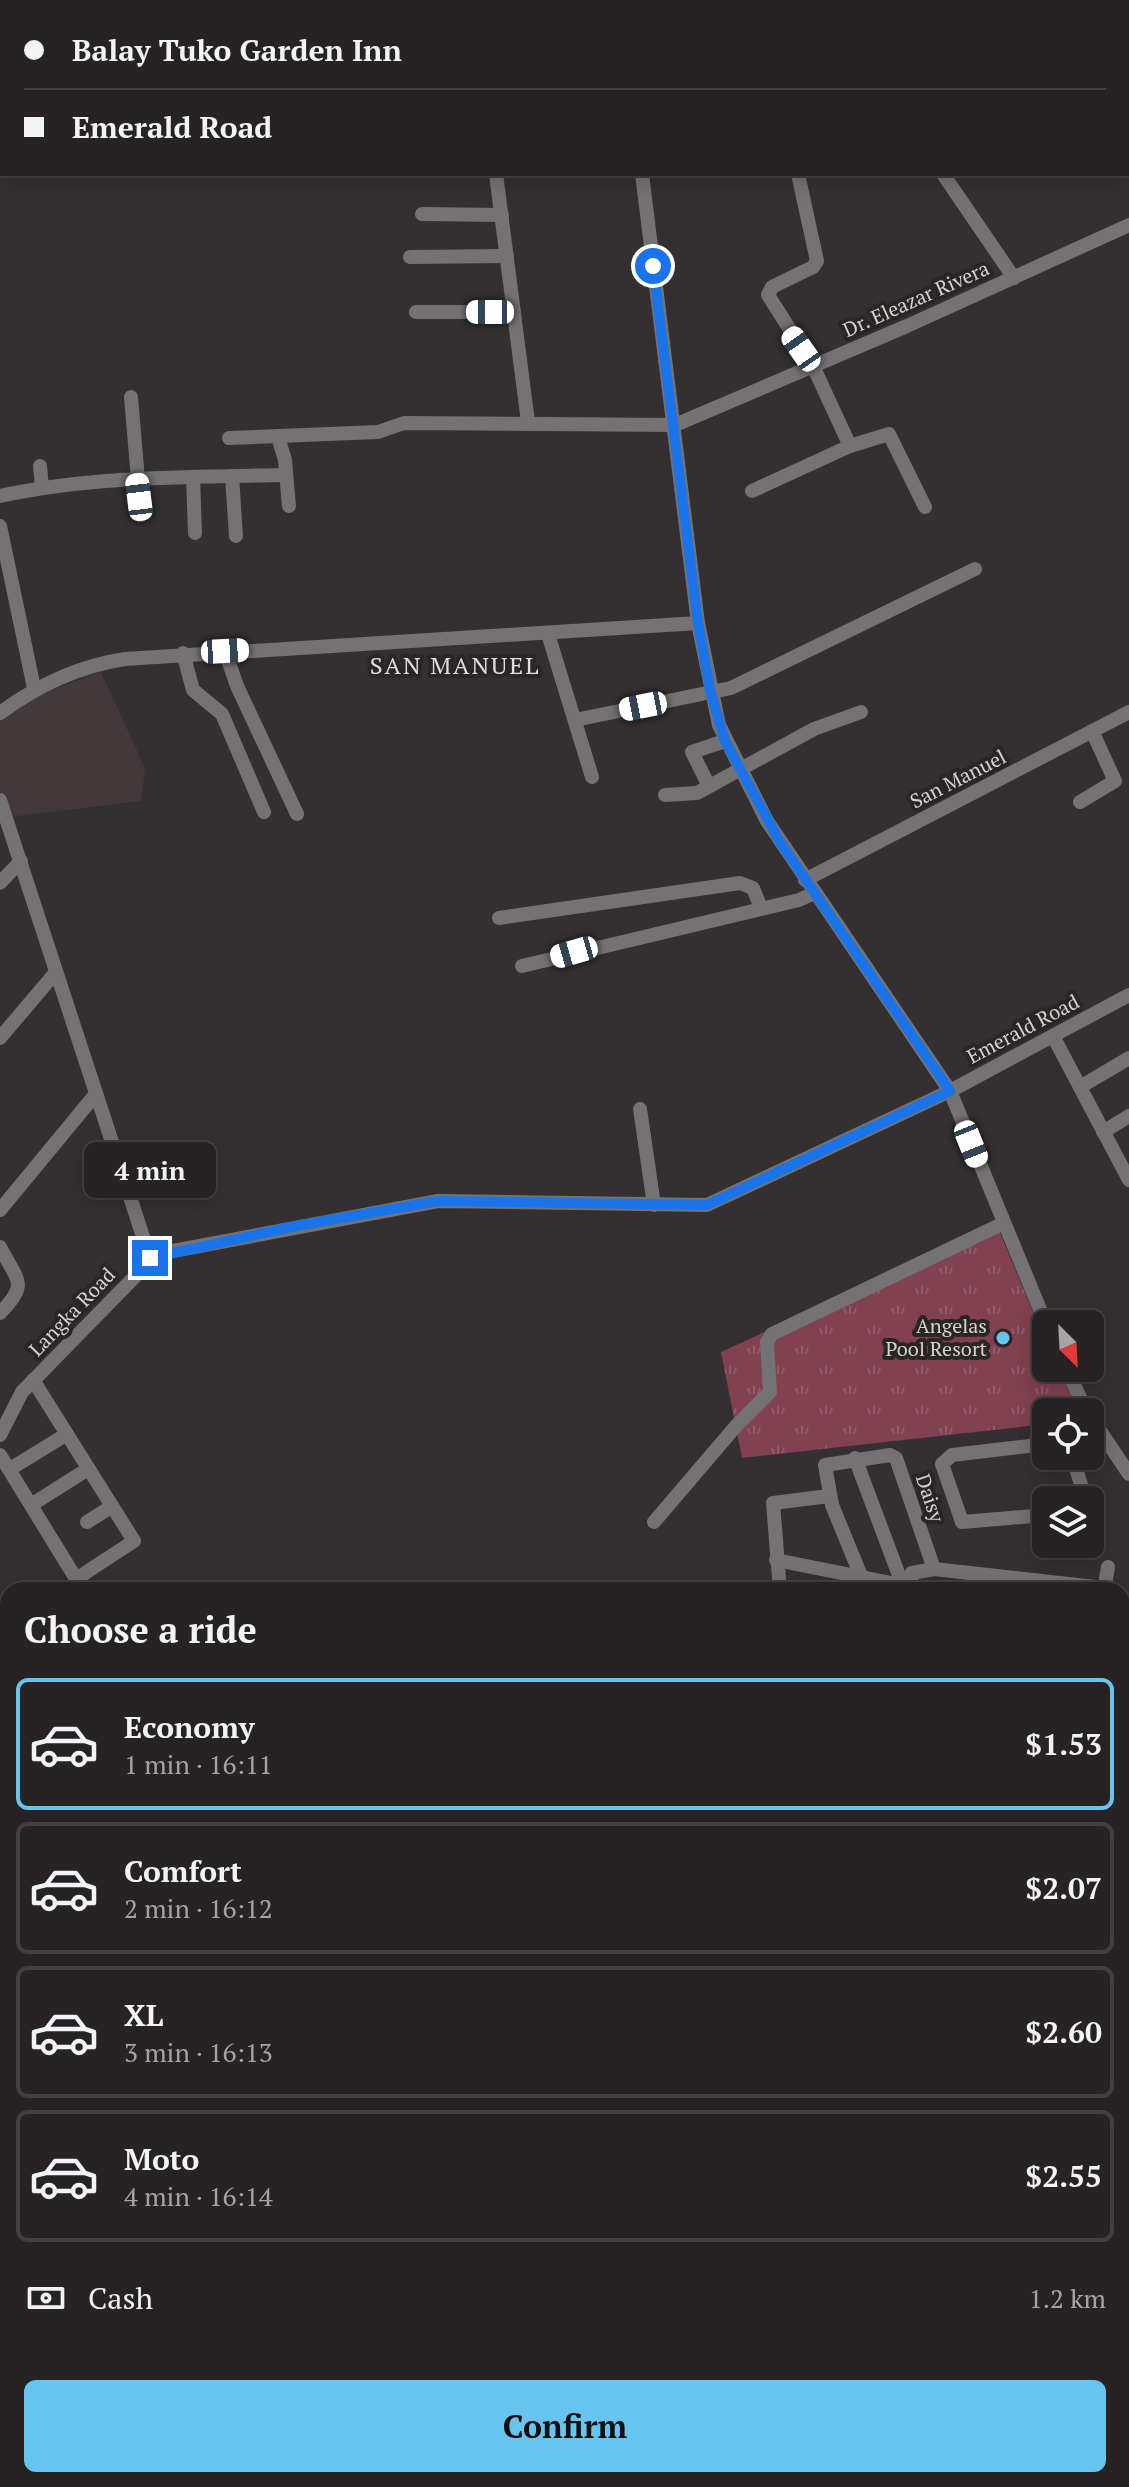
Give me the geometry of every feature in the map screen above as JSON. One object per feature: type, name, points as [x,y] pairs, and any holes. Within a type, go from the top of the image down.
[{"type":"street","points":[[496,176],[528,422]]},
{"type":"street","points":[[642,176],[698,623],[711,694],[725,741],[805,880],[950,1091],[1040,1310]]},
{"type":"street","points":[[798,176],[817,261],[813,267],[772,287],[768,295],[813,366],[850,446]]},
{"type":"street","points":[[944,176],[1014,278]]},
{"type":"street","points":[[422,214],[502,215]]},
{"type":"street","name":"Dr. Eleazar Rivera","points":[[675,425],[1129,225]]},
{"type":"street","points":[[410,257],[507,256]]},
{"type":"street","points":[[416,312],[514,312]]},
{"type":"street","points":[[131,397],[141,515]]},
{"type":"street","points":[[229,438],[378,432],[404,423],[675,425]]},
{"type":"street","points":[[752,491],[850,446],[889,434],[925,507]]},
{"type":"street","points":[[278,437],[285,460],[289,506]]},
{"type":"street","points":[[40,466],[42,487]]},
{"type":"street","points":[[0,496],[42,487],[136,478],[284,475]]},
{"type":"street","points":[[232,476],[236,536]]},
{"type":"street","points":[[193,477],[195,533]]},
{"type":"street","points":[[0,526],[34,688]]},
{"type":"street","points":[[575,720],[711,694],[740,684],[975,569]]},
{"type":"street","points":[[0,713],[34,688],[108,662],[183,653],[698,623]]},
{"type":"street","points":[[548,634],[592,777]]},
{"type":"street","points":[[225,651],[237,686],[297,814]]},
{"type":"street","points":[[183,653],[193,690],[222,714],[264,812]]},
{"type":"street","points":[[665,795],[691,794],[814,729],[861,712]]},
{"type":"street","name":"San Manuel","points":[[805,880],[1129,712]]},
{"type":"street","points":[[1080,802],[1115,781],[1092,731]]},
{"type":"street","points":[[709,786],[692,752],[725,741]]},
{"type":"street","points":[[0,800],[150,1258]]},
{"type":"street","points":[[0,883],[21,861]]},
{"type":"street","points":[[499,918],[740,883],[753,888],[761,908]]},
{"type":"street","points":[[522,966],[799,900],[814,893]]},
{"type":"street","points":[[0,1038],[56,972]]},
{"type":"street","name":"Emerald Road","points":[[150,1258],[296,1226],[438,1201],[473,1199],[654,1205],[714,1203],[950,1091],[1129,995]]},
{"type":"street","points":[[1053,1036],[1128,1175]]},
{"type":"street","points":[[1080,1087],[1129,1058]]},
{"type":"street","points":[[0,1210],[95,1095]]},
{"type":"street","points":[[640,1109],[654,1205]]},
{"type":"street","points":[[1103,1132],[1129,1116]]},
{"type":"street","points":[[654,1522],[736,1426],[770,1392],[767,1342],[772,1334],[1004,1223]]},
{"type":"street","points":[[0,1247],[20,1288],[18,1295],[0,1313]]},
{"type":"street","name":"Langka Road","points":[[0,1435],[22,1392],[150,1258]]},
{"type":"street","points":[[33,1380],[133,1544],[84,1582]]},
{"type":"street","points":[[0,1400],[22,1392]]},
{"type":"street","points":[[10,1469],[67,1434]]},
{"type":"street","points":[[1104,1444],[1129,1474]]},
{"type":"street","points":[[1032,1446],[952,1455],[942,1464],[962,1522],[1032,1516]]},
{"type":"street","points":[[0,1455],[78,1582]]},
{"type":"street","name":"Daisy","points":[[861,1576],[829,1496],[825,1465],[855,1458],[894,1456],[934,1569]]},
{"type":"street","points":[[855,1458],[907,1582]]},
{"type":"street","points":[[31,1505],[88,1469]]},
{"type":"street","points":[[779,1582],[773,1503],[829,1496]]},
{"type":"street","points":[[87,1522],[111,1507]]},
{"type":"street","points":[[776,1560],[885,1582]]},
{"type":"street","points":[[1105,1582],[1108,1567]]},
{"type":"street","points":[[910,1582],[912,1573],[934,1569],[1044,1582]]},
{"type":"shaded area","points":[[101,672],[145,768],[141,801],[9,817],[0,791],[0,719],[40,694]]},
{"type":"green space","points":[[997,1226],[1032,1310],[1032,1382],[1065,1382],[1072,1398],[1032,1398],[1032,1426],[742,1458],[721,1352]]},
{"type":"place","name":"Angelas Pool Resort","points":[[1003,1338]]},
{"type":"district","name":"SAN MANUEL","points":[[455,666]]},
{"type":"route","points":[[150,1258],[162,1252],[438,1201],[473,1199],[707,1205],[950,1091],[780,842],[755,801],[719,725],[698,623],[653,266]]}]
